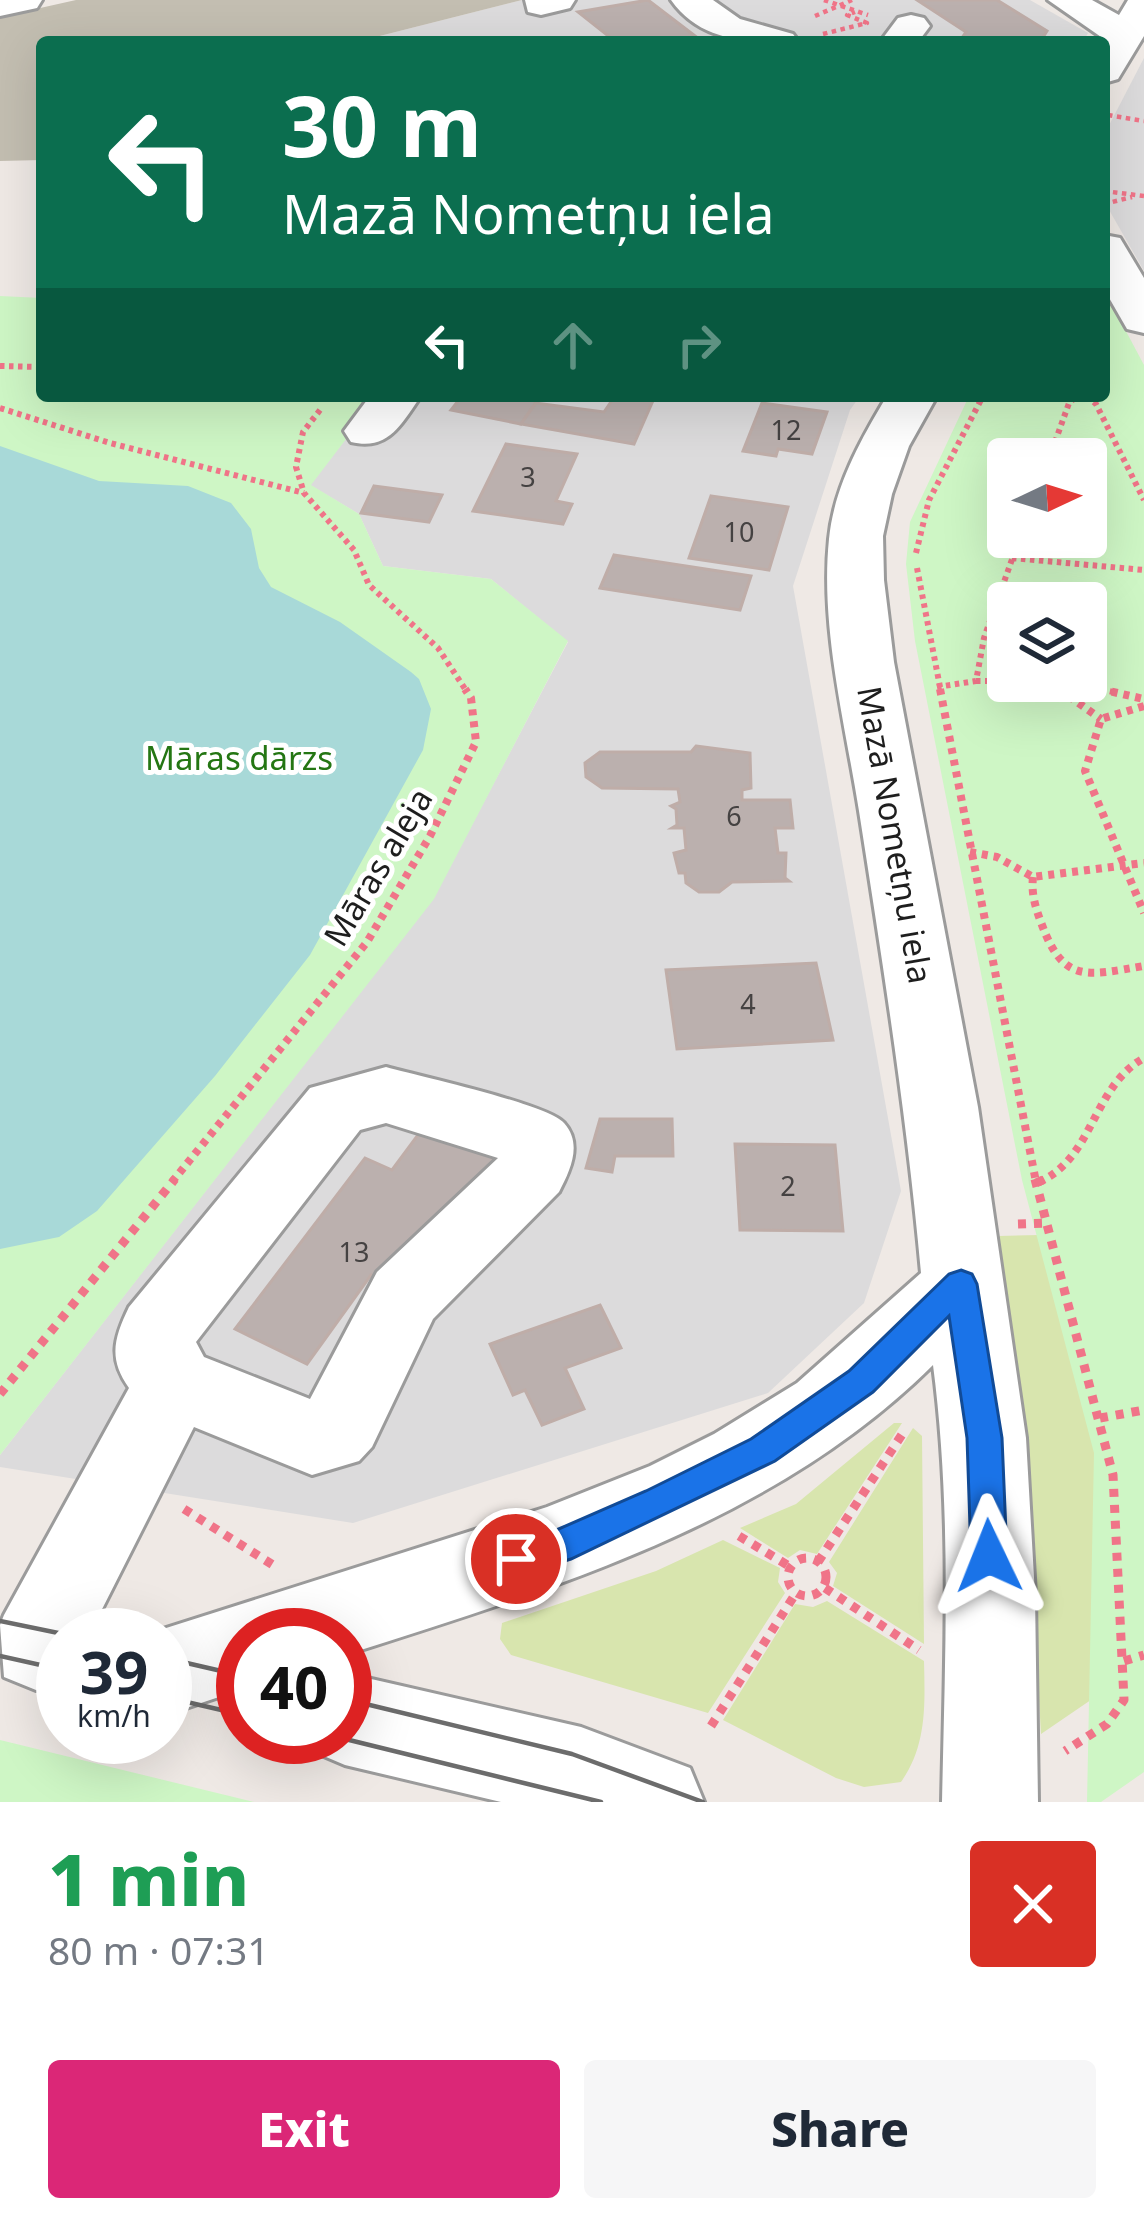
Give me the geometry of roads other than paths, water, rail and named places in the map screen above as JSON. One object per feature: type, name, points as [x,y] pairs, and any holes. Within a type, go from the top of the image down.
[{"type":"street","points":[[0,5],[24,0]]},
{"type":"street","points":[[688,0],[727,27],[793,30]]},
{"type":"street","points":[[1066,0],[1128,39]]},
{"type":"street","points":[[1110,259],[1144,320]]},
{"type":"street","name":"Mazā Nometņu iela","points":[[909,402],[883,446],[866,494],[856,536],[856,580],[865,662],[942,1107],[984,1438],[991,1595],[990,1802]]},
{"type":"street","points":[[386,1095],[526,1136],[538,1144],[533,1172],[405,1297],[343,1421],[330,1435],[312,1438],[175,1382],[153,1359],[157,1331],[336,1108],[386,1095]]},
{"type":"street","points":[[313,1608],[558,1547],[692,1488],[808,1422],[861,1381],[961,1284]]},
{"type":"street","points":[[33,1646],[175,1382]]},
{"type":"street","points":[[372,1725],[581,1774],[656,1802]]},
{"type":"water","name":"Māras dārzs","points":[[0,446],[99,481],[188,486],[231,503],[251,529],[259,568],[271,587],[340,622],[411,672],[419,679],[431,709],[423,750],[310,955],[215,1076],[97,1211],[59,1237],[0,1249]]},
{"type":"tram line","points":[[0,1621],[36,1628]]},
{"type":"tram line","points":[[0,1656],[36,1664]]},
{"type":"tram line","points":[[192,1664],[216,1670]]},
{"type":"tram line","points":[[192,1703],[216,1709]]},
{"type":"tram line","points":[[372,1706],[572,1754],[703,1802]]},
{"type":"tram line","points":[[372,1746],[601,1802]]}]
